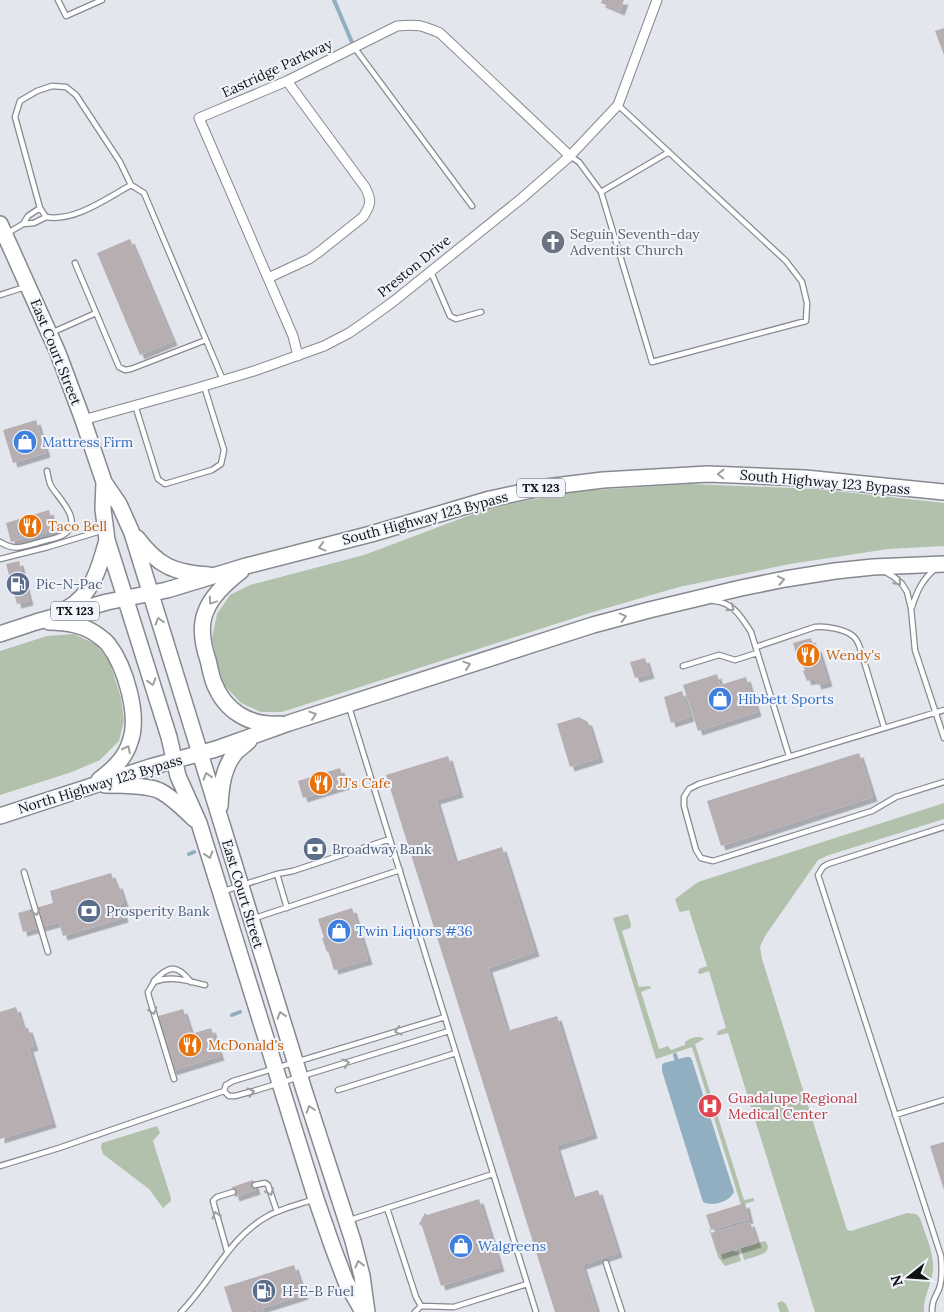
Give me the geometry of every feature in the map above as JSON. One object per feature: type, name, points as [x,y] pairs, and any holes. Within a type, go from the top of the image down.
[{"type":"main road","name":"East Court Street","points":[[2,229],[61,361],[104,482],[119,504],[132,533],[295,1062],[353,1241],[362,1276],[365,1312]]},
{"type":"main road","name":"South Highway 123 Bypass","points":[[151,593],[371,534],[490,499],[546,487],[603,480],[708,474],[805,478],[944,492]]},
{"type":"main road","name":"East Court Street","points":[[104,482],[103,509],[106,535],[169,737],[178,776],[199,823],[279,1083],[333,1248],[346,1282],[365,1312]]},
{"type":"main road","points":[[132,533],[146,550],[164,566],[194,574],[215,576]]},
{"type":"main road","points":[[44,620],[72,606],[84,596],[93,582],[98,569],[106,535]]},
{"type":"main road","points":[[200,753],[593,625],[690,600],[785,579],[835,571],[944,564]]},
{"type":"main road","points":[[246,566],[212,600],[202,626],[203,645],[214,682],[222,699],[231,710],[258,723],[290,723]]},
{"type":"main road","name":"TX 123","points":[[0,634],[107,602],[151,593]]},
{"type":"main road","points":[[44,620],[67,623],[95,632],[107,643],[118,661],[133,707],[134,728],[130,744],[122,759],[94,784]]},
{"type":"main road","points":[[220,818],[221,788],[227,766],[236,752],[254,736]]},
{"type":"main road","name":"North Highway 123 Bypass","points":[[0,816],[94,784],[200,753]]},
{"type":"main road","points":[[94,784],[149,788],[160,791],[199,823]]},
{"type":"street","name":"Preston Drive","points":[[83,420],[204,386],[298,356],[324,346],[349,333],[394,301],[522,198],[570,156],[618,105],[657,0]]},
{"type":"street","name":"Eastridge Parkway","points":[[298,356],[293,336],[199,118],[287,82],[397,26],[414,24],[440,33],[570,156]]},
{"type":"street","points":[[268,278],[309,259],[319,252],[363,217],[368,210],[370,202],[369,194],[365,187],[287,82]]},
{"type":"lane","points":[[58,0],[66,16],[102,0]]},
{"type":"lane","points":[[354,47],[472,206]]},
{"type":"lane","points":[[46,217],[40,208],[15,117],[20,102],[37,91],[52,86],[66,87],[76,95],[120,162],[131,185],[144,193],[223,380]]},
{"type":"lane","points":[[570,156],[578,162],[600,192],[652,362],[806,321],[807,303],[802,282],[786,261],[618,105]]},
{"type":"lane","points":[[600,192],[669,152]]},
{"type":"lane","points":[[2,229],[34,223],[46,217],[55,219],[87,210],[131,185]]},
{"type":"lane","points":[[23,224],[28,216],[40,208]]},
{"type":"lane","points":[[76,263],[119,367],[125,370],[131,369],[206,340]]},
{"type":"lane","points":[[431,271],[450,316],[456,319],[481,312]]},
{"type":"lane","points":[[0,295],[28,286]]},
{"type":"lane","points":[[50,334],[96,313]]},
{"type":"lane","points":[[135,405],[158,479],[165,484],[212,470],[221,464],[224,450],[204,386]]},
{"type":"lane","points":[[0,542],[8,548],[18,548],[62,535],[69,529],[72,520],[67,506],[50,484],[47,471]]},
{"type":"lane","points":[[0,559],[106,535]]},
{"type":"lane","points":[[911,608],[918,589],[924,580],[938,566],[944,564]]},
{"type":"lane","points":[[873,568],[884,571],[894,577],[907,592],[911,608],[915,650],[944,738]]},
{"type":"lane","points":[[690,600],[719,601],[733,607],[742,618],[755,644],[789,756]]},
{"type":"lane","points":[[755,644],[815,627],[838,629],[854,637],[860,648],[884,727]]},
{"type":"lane","points":[[682,666],[719,655],[735,660],[757,653]]},
{"type":"lane","points":[[348,704],[536,1312]]},
{"type":"lane","points":[[944,710],[699,784],[689,789],[684,797],[684,806],[696,850],[702,858],[713,860],[872,811],[896,797],[944,782]]},
{"type":"lane","points":[[932,1312],[941,1278],[941,1256],[818,875],[828,864],[944,827]]},
{"type":"lane","points":[[220,892],[277,874],[293,871],[390,839]]},
{"type":"lane","points":[[251,919],[400,870]]},
{"type":"lane","points":[[24,872],[48,952]]},
{"type":"lane","points":[[277,874],[287,908]]},
{"type":"lane","points":[[174,1079],[148,992],[163,972],[168,970],[175,969],[183,972],[191,982]]},
{"type":"lane","points":[[154,982],[167,978],[205,985]]},
{"type":"lane","points":[[224,1091],[226,1085],[233,1081],[445,1017]]},
{"type":"lane","points":[[224,1091],[229,1096],[235,1096],[449,1030]]},
{"type":"lane","points":[[338,1090],[456,1053]]},
{"type":"lane","points":[[0,1166],[224,1091]]},
{"type":"lane","points":[[895,1116],[944,1100]]},
{"type":"lane","points":[[347,1222],[493,1174]]},
{"type":"lane","points":[[255,1185],[265,1183],[268,1185],[277,1212]]},
{"type":"lane","points":[[227,1251],[212,1201],[217,1197],[233,1192]]},
{"type":"lane","points":[[181,1312],[227,1251],[248,1229],[269,1215],[316,1199]]},
{"type":"lane","points":[[387,1208],[416,1297],[421,1306]]},
{"type":"lane","points":[[606,1263],[622,1312]]},
{"type":"lane","points":[[415,1312],[421,1306],[454,1308],[527,1284]]},
{"type":"lane","points":[[188,1304],[191,1312]]},
{"type":"green space","points":[[690,484],[817,489],[944,503],[944,546],[888,549],[790,564],[679,587],[593,612],[282,712],[261,712],[241,703],[224,685],[212,638],[217,614],[230,595],[250,585],[364,555],[489,508],[578,491]]},
{"type":"green space","points":[[74,634],[97,645],[110,663],[121,698],[124,720],[119,741],[100,760],[72,772],[0,795],[0,651],[47,636]]},
{"type":"green space","points":[[944,803],[944,819],[818,860],[765,936],[760,947],[762,959],[847,1230],[851,1231],[907,1213],[916,1214],[920,1218],[932,1256],[933,1269],[924,1312],[815,1312],[728,1033],[717,1035],[718,1031],[726,1028],[709,971],[698,973],[699,969],[707,966],[689,910],[680,912],[675,899],[698,882]]},
{"type":"green space","points":[[628,914],[630,928],[622,931],[639,987],[650,986],[651,988],[641,992],[659,1049],[668,1046],[671,1050],[685,1045],[685,1042],[692,1038],[700,1037],[704,1039],[695,1044],[744,1200],[754,1198],[754,1201],[741,1205],[692,1047],[656,1059],[613,918]]},
{"type":"green space","points":[[157,1126],[160,1133],[153,1141],[171,1198],[171,1201],[163,1208],[149,1189],[103,1154],[101,1147],[102,1143]]},
{"type":"green space","points":[[709,1229],[718,1255],[734,1250],[735,1252],[738,1251],[741,1261],[725,1266],[718,1257]]},
{"type":"green space","points":[[765,1241],[768,1245],[766,1252],[744,1260],[741,1248]]},
{"type":"green space","points":[[782,1301],[786,1304],[789,1312],[780,1312],[777,1303]]},
{"type":"water","points":[[690,1057],[692,1060],[734,1192],[725,1201],[716,1204],[703,1202],[662,1071],[664,1063]]},
{"type":"building","points":[[602,0],[624,0],[620,11],[601,3]]},
{"type":"building","points":[[944,28],[944,55],[935,31]]},
{"type":"building","points":[[130,239],[173,341],[140,355],[97,253]]},
{"type":"building","name":"Mattress Firm","points":[[36,420],[46,453],[13,463],[3,430]]},
{"type":"building","name":"Taco Bell","points":[[49,510],[54,530],[11,542],[6,523]]},
{"type":"building","name":"Pic-N-Pac","points":[[19,561],[29,601],[17,604],[6,564]]},
{"type":"building","name":"Wendy's","points":[[811,638],[814,648],[817,647],[828,682],[817,685],[815,679],[807,681],[803,671],[805,670],[802,662],[799,663],[793,643]]},
{"type":"building","points":[[645,658],[650,674],[635,678],[630,662]]},
{"type":"building","name":"Hibbett Sports","points":[[717,674],[720,685],[746,677],[757,712],[698,731],[683,685]]},
{"type":"building","points":[[682,691],[690,717],[671,723],[664,697]]},
{"type":"building","points":[[579,717],[588,722],[599,758],[570,767],[557,724]]},
{"type":"building","points":[[859,753],[873,797],[721,846],[707,801]]},
{"type":"building","points":[[448,756],[459,793],[436,800],[455,862],[502,847],[535,952],[488,968],[507,1031],[557,1016],[593,1134],[556,1146],[572,1198],[598,1190],[618,1253],[582,1265],[597,1312],[555,1312],[386,775]]},
{"type":"building","name":"JJ's Cafe","points":[[340,768],[345,785],[303,798],[298,781]]},
{"type":"building","name":"Prosperity Bank","points":[[111,873],[115,885],[118,884],[124,902],[120,904],[124,918],[63,936],[59,922],[23,932],[18,913],[53,903],[50,891]]},
{"type":"building","points":[[352,908],[368,960],[334,970],[322,938],[324,938],[318,919]]},
{"type":"building","points":[[16,1007],[23,1029],[28,1028],[34,1046],[29,1048],[52,1123],[0,1139],[0,1012]]},
{"type":"building","name":"McDonald's","points":[[183,1009],[191,1034],[211,1028],[220,1056],[172,1071],[155,1017]]},
{"type":"building","points":[[944,1142],[944,1190],[930,1146]]},
{"type":"building","points":[[253,1180],[256,1190],[235,1197],[232,1187]]},
{"type":"building","name":"Walgreens","points":[[479,1199],[500,1267],[441,1286],[422,1226],[419,1224],[425,1213],[427,1215]]},
{"type":"building","points":[[745,1203],[749,1219],[711,1230],[706,1215]]},
{"type":"building","points":[[750,1222],[757,1243],[718,1255],[711,1233]]},
{"type":"building","name":"H-E-B Fuel","points":[[294,1265],[304,1295],[263,1308],[264,1312],[258,1312],[257,1309],[248,1312],[232,1312],[224,1287]]},
{"type":"waterway","points":[[334,0],[354,47]]},
{"type":"waterway","points":[[189,854],[194,852]]},
{"type":"waterway","points":[[232,1015],[240,1012]]},
{"type":"waterway","points":[[675,1055],[678,1064]]},
{"type":"place","name":"Seguin Seventh-day Adventist Church","points":[[553,242]]},
{"type":"place","name":"Mattress Firm","points":[[25,442]]},
{"type":"place","name":"Taco Bell","points":[[30,526]]},
{"type":"place","name":"Pic-N-Pac","points":[[18,584]]},
{"type":"place","name":"Wendy's","points":[[808,655]]},
{"type":"place","name":"Hibbett Sports","points":[[720,699]]},
{"type":"place","name":"JJ's Cafe","points":[[321,783]]},
{"type":"place","name":"Broadway Bank","points":[[315,849]]},
{"type":"place","name":"Prosperity Bank","points":[[89,911]]},
{"type":"place","name":"Twin Liquors #36","points":[[339,931]]},
{"type":"place","name":"McDonald's","points":[[190,1045]]},
{"type":"place","name":"Guadalupe Regional Medical Center","points":[[710,1106]]},
{"type":"place","name":"Walgreens","points":[[461,1246]]},
{"type":"place","name":"H-E-B Fuel","points":[[264,1291]]}]
